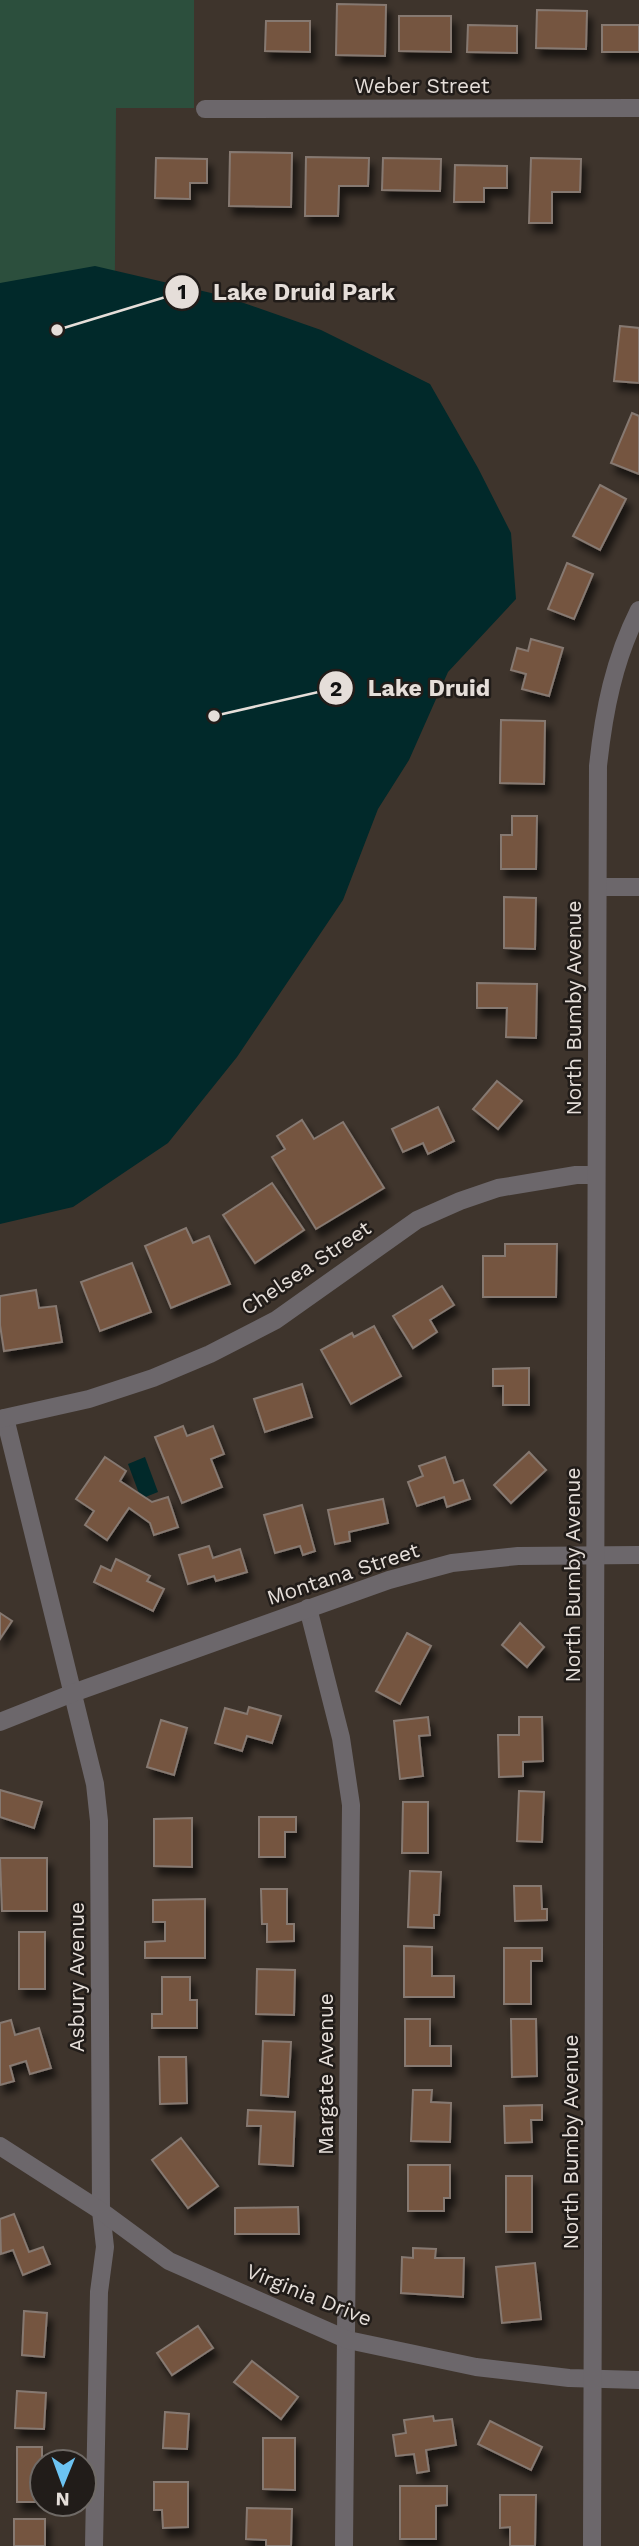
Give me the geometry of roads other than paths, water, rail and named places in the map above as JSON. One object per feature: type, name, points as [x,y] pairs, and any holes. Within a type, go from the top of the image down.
[{"type":"street","name":"Weber Street","points":[[205,109],[639,108]]},
{"type":"street","name":"North Bumby Avenue","points":[[592,2546],[598,766],[603,718],[611,680],[626,636],[639,610]]},
{"type":"street","points":[[598,887],[639,887]]},
{"type":"street","name":"Chelsea Street","points":[[3,1418],[89,1399],[153,1378],[210,1354],[276,1320],[417,1220],[460,1200],[498,1188],[576,1175],[596,1175]]},
{"type":"street","name":"Asbury Avenue","points":[[3,1418],[96,1784],[99,1821],[101,2211],[105,2247],[99,2292],[94,2546]]},
{"type":"street","name":"Montana Street","points":[[0,1722],[308,1608],[389,1580],[452,1563],[518,1556],[639,1555]]},
{"type":"street","name":"Margate Avenue","points":[[308,1608],[341,1738],[351,1805],[344,2546]]},
{"type":"street","name":"Virginia Drive","points":[[0,2146],[101,2211],[169,2261],[348,2340],[476,2367],[593,2379],[639,2380]]},
{"type":"water","points":[[95,266],[224,296],[321,330],[430,384],[511,533],[516,599],[448,672],[409,760],[378,809],[343,900],[237,1057],[168,1143],[73,1207],[0,1224],[0,283]]},
{"type":"water","points":[[145,1457],[158,1492],[143,1498],[128,1464]]},
{"type":"place","name":"Lake Druid Park","points":[[57,330]]},
{"type":"place","name":"Lake Druid","points":[[214,716]]}]
